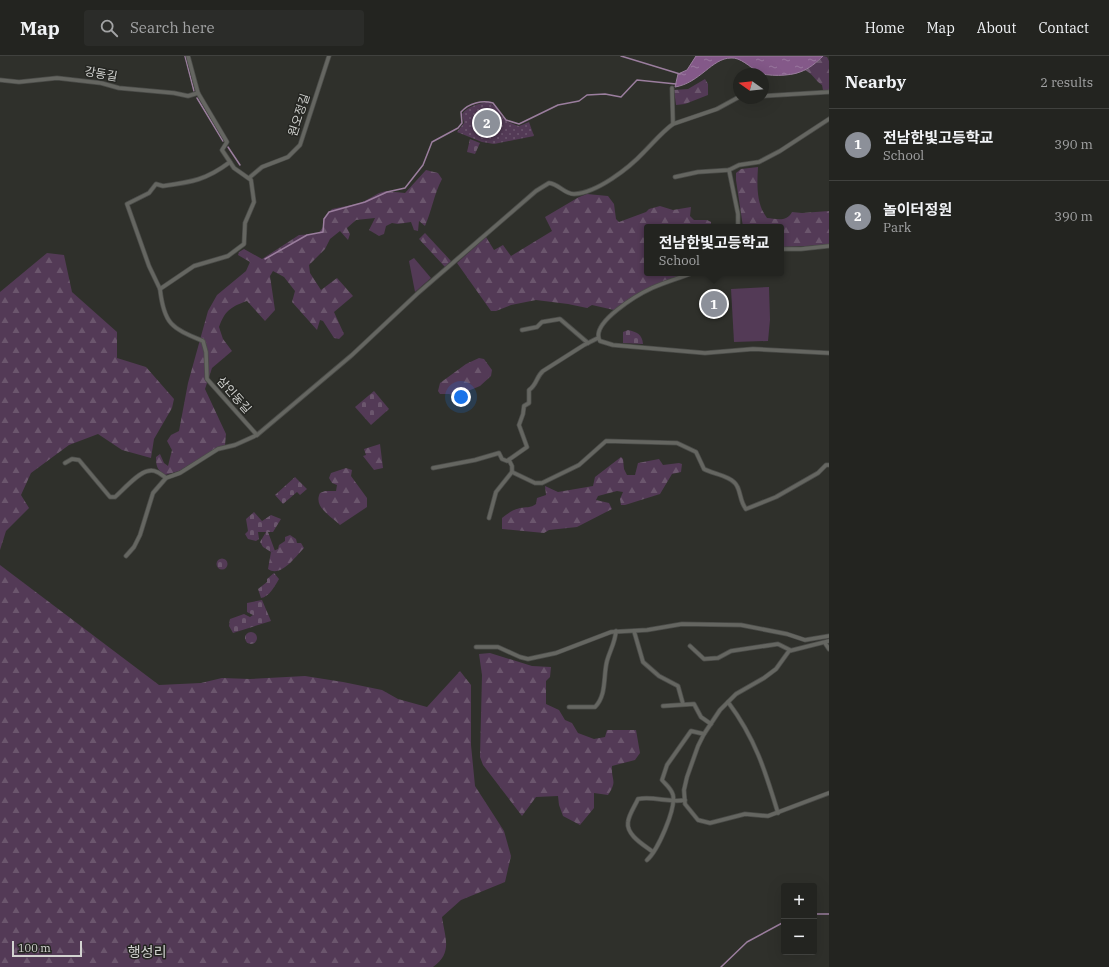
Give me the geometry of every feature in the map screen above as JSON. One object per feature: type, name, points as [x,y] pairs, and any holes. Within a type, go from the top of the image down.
[{"type":"street","points":[[188,56],[198,93],[227,142],[222,150],[230,162],[234,168],[251,180],[254,202],[245,222],[244,244],[228,256],[194,266],[160,289],[149,266],[127,204],[149,193],[156,184],[162,186],[203,179],[216,173],[230,162]]},
{"type":"street","name":"원오정길","points":[[249,178],[262,167],[288,157],[300,145],[329,56]]},
{"type":"street","name":"강동길","points":[[0,80],[19,82],[57,78],[101,83],[119,88],[174,93],[188,96],[198,93]]},
{"type":"street","points":[[672,88],[673,124]]},
{"type":"street","points":[[769,96],[829,92]]},
{"type":"street","points":[[126,556],[134,547],[140,535],[153,493],[166,478],[180,473],[218,449],[235,445],[257,435],[352,355],[403,305],[536,191],[549,183],[555,184],[565,192],[574,194],[592,189],[608,181],[630,166],[665,129],[673,124],[717,109],[733,100]]},
{"type":"street","points":[[675,177],[703,172],[729,170],[740,165],[759,162],[829,119]]},
{"type":"street","points":[[729,170],[737,210],[738,224]]},
{"type":"street","points":[[784,249],[829,246]]},
{"type":"street","points":[[685,276],[653,288],[627,303],[598,330],[598,338],[602,343],[613,345],[705,353],[753,349],[829,354]]},
{"type":"street","name":"삼인동길","points":[[160,289],[162,309],[168,321],[180,331],[203,342],[206,352],[207,379],[257,435]]},
{"type":"street","points":[[522,330],[536,327],[542,322],[560,319],[588,343]]},
{"type":"street","points":[[433,468],[476,460],[499,453],[502,459],[507,461],[527,447],[519,425],[524,406],[529,403],[529,390],[535,386],[540,374],[598,338]]},
{"type":"street","points":[[512,472],[535,483],[542,483],[579,465],[606,441],[677,443],[696,452],[704,469],[731,480],[737,485],[742,505],[746,509],[776,497],[798,483],[818,473],[826,465],[829,465]]},
{"type":"street","points":[[66,463],[72,459],[79,460],[110,497],[115,497],[140,474],[148,470],[157,472],[166,478]]},
{"type":"street","points":[[489,518],[496,492],[512,472],[512,466],[509,460]]},
{"type":"street","points":[[476,647],[498,647],[523,659],[528,659],[556,653],[606,633],[616,631],[647,630],[675,624],[734,624],[787,634],[805,640],[829,636]]},
{"type":"street","points":[[634,630],[643,662],[659,676],[678,686],[683,704]]},
{"type":"street","points":[[569,707],[595,707],[598,704],[604,688],[607,659],[614,645],[616,631]]},
{"type":"street","points":[[690,646],[704,659],[718,658],[731,651],[778,644],[790,650],[827,642],[829,649]]},
{"type":"street","points":[[790,650],[776,669],[764,678],[739,692],[728,702],[704,734],[691,764],[684,790],[685,804],[698,820],[707,823],[745,814],[768,816],[829,793]]},
{"type":"street","points":[[728,702],[760,754],[778,812]]},
{"type":"street","points":[[663,706],[694,704],[701,717],[711,724]]},
{"type":"street","points":[[647,860],[668,825],[673,802],[672,792],[662,780],[668,765],[691,731],[704,734]]},
{"type":"street","points":[[653,852],[633,836],[628,826],[628,821],[638,799],[647,797],[673,802],[685,800]]},
{"type":"green space","points":[[823,56],[827,57],[829,61],[829,90],[823,90],[822,85],[804,70],[816,63]]},
{"type":"green space","points":[[705,79],[708,84],[708,95],[685,104],[676,105],[674,90],[688,89]]},
{"type":"green space","points":[[488,102],[496,107],[506,121],[519,126],[529,122],[534,136],[494,144],[482,142],[457,132],[464,123],[462,114],[464,111]]},
{"type":"green space","points":[[470,139],[480,143],[475,154],[467,152]]},
{"type":"green space","points":[[758,167],[759,200],[763,212],[767,218],[785,219],[792,212],[802,213],[829,211],[829,245],[784,247],[784,224],[743,224],[736,180],[736,173],[741,169]]},
{"type":"green space","points":[[426,170],[438,173],[442,179],[425,226],[419,221],[418,231],[414,230],[411,222],[398,224],[392,223],[386,226],[384,234],[379,236],[369,230],[375,218],[356,220],[347,228],[350,234],[348,240],[340,231],[330,239],[325,249],[309,265],[310,273],[321,290],[337,278],[353,296],[334,312],[344,334],[339,339],[334,338],[323,321],[320,320],[317,330],[292,302],[295,291],[284,277],[273,271],[270,276],[275,310],[265,321],[247,301],[236,305],[226,313],[219,327],[223,339],[232,351],[212,368],[205,389],[226,434],[225,445],[219,447],[179,471],[165,475],[160,471],[157,465],[156,457],[160,454],[164,463],[168,466],[172,450],[167,441],[171,435],[179,431],[188,383],[208,311],[217,295],[246,271],[250,262],[238,255],[239,252],[244,249],[262,259],[299,235],[318,234],[323,227],[323,219],[332,209],[361,203],[379,193],[386,191],[405,193]]},
{"type":"green space","points":[[587,194],[608,196],[614,204],[616,219],[619,222],[646,212],[649,209],[660,206],[673,210],[691,207],[690,216],[694,220],[707,220],[711,222],[711,224],[644,224],[644,276],[682,276],[632,298],[614,310],[592,305],[587,308],[536,300],[491,311],[457,263],[486,237],[494,250],[503,245],[511,256],[552,231],[545,217],[579,197]]},
{"type":"green space","points":[[425,233],[451,261],[445,267],[419,239]]},
{"type":"green space","points":[[47,253],[64,255],[72,292],[117,332],[117,358],[146,367],[174,399],[172,408],[154,439],[151,458],[122,450],[98,434],[69,445],[31,473],[21,495],[29,508],[6,531],[0,550],[0,292]]},
{"type":"green space","points":[[414,258],[431,278],[415,292],[409,261]]},
{"type":"green space","points":[[769,287],[770,320],[768,341],[734,342],[731,289]]},
{"type":"green space","points":[[628,330],[638,334],[642,338],[643,344],[623,343],[623,332]]},
{"type":"green space","points":[[479,358],[484,359],[492,370],[491,376],[480,386],[456,396],[440,394],[438,391],[440,383],[466,364]]},
{"type":"green space","points":[[374,391],[389,409],[371,425],[355,407]]},
{"type":"green space","points":[[380,444],[383,468],[374,470],[363,456],[366,455],[364,449]]},
{"type":"green space","points":[[621,457],[623,459],[624,469],[627,475],[635,475],[638,463],[659,459],[663,465],[682,464],[681,472],[672,474],[660,494],[625,505],[621,505],[620,499],[623,492],[617,491],[598,496],[596,500],[609,503],[612,509],[577,527],[549,530],[544,533],[502,529],[502,518],[515,510],[530,507],[536,504],[537,498],[546,495],[545,486],[558,492],[593,486],[595,477]]},
{"type":"green space","points":[[346,468],[352,470],[351,476],[367,498],[367,507],[340,525],[324,511],[318,498],[320,493],[325,491],[336,491],[337,485],[332,483],[329,478],[331,473]]},
{"type":"green space","points":[[295,477],[307,489],[300,495],[297,492],[283,504],[275,495]]},
{"type":"green space","points":[[254,512],[262,521],[271,515],[281,519],[273,532],[268,532],[275,551],[271,552],[263,547],[260,542],[266,532],[258,532],[259,539],[256,541],[248,539],[245,534],[248,531],[246,519]]},
{"type":"green space","points":[[290,535],[296,539],[297,543],[301,543],[304,548],[283,569],[273,571],[268,569],[271,552],[278,549],[279,545],[285,541],[285,537]]},
{"type":"green space","points":[[222,558],[226,560],[228,564],[226,568],[222,570],[218,568],[216,564],[218,560]]},
{"type":"green space","points":[[0,565],[159,685],[201,683],[222,678],[250,679],[305,676],[382,690],[398,699],[427,707],[460,671],[471,685],[471,745],[475,786],[504,831],[511,856],[505,882],[461,900],[442,917],[446,938],[445,951],[439,962],[433,967],[0,967]]},
{"type":"green space","points":[[274,573],[279,579],[267,596],[261,598],[258,589],[267,582],[267,579]]},
{"type":"green space","points":[[262,600],[271,621],[233,633],[229,626],[230,619],[244,614],[250,617],[253,615],[247,612],[247,603]]},
{"type":"green space","points":[[253,632],[256,633],[256,643],[249,644],[246,643],[245,636],[246,633]]},
{"type":"green space","points":[[490,653],[532,666],[551,667],[550,677],[546,681],[546,704],[559,710],[565,720],[572,723],[578,733],[594,739],[605,737],[607,730],[636,730],[640,753],[635,760],[612,766],[613,786],[611,790],[608,795],[594,793],[594,808],[580,825],[563,816],[559,805],[558,796],[536,797],[522,816],[483,765],[480,757],[482,675],[479,654]]},
{"type":"water","points":[[696,56],[823,56],[803,71],[779,75],[769,75],[769,68],[752,68],[738,59],[724,59],[692,81],[675,87],[678,74],[687,70]]},
{"type":"water","points":[[487,111],[495,127],[493,128],[487,125],[480,113]]},
{"type":"waterway","points":[[185,56],[194,91]]},
{"type":"waterway","points":[[621,56],[680,74]]},
{"type":"waterway","points":[[265,259],[307,235],[323,232],[324,219],[329,212],[365,202],[387,192],[405,188],[423,165],[432,142],[458,128],[462,123],[461,112],[472,104],[480,102],[493,103],[506,120],[519,124],[558,105],[579,101],[587,95],[605,94],[621,97],[637,80],[676,84]]},
{"type":"waterway","points":[[197,98],[223,141]]},
{"type":"waterway","points":[[228,147],[240,165]]},
{"type":"waterway","points":[[817,914],[829,914]]},
{"type":"waterway","points":[[721,967],[747,942],[781,924]]},
{"type":"place","name":"놀이터정원","points":[[487,123]]},
{"type":"place","name":"전남한빛고등학교","points":[[714,304]]},
{"type":"district","name":"행성리","points":[[147,952]]}]
